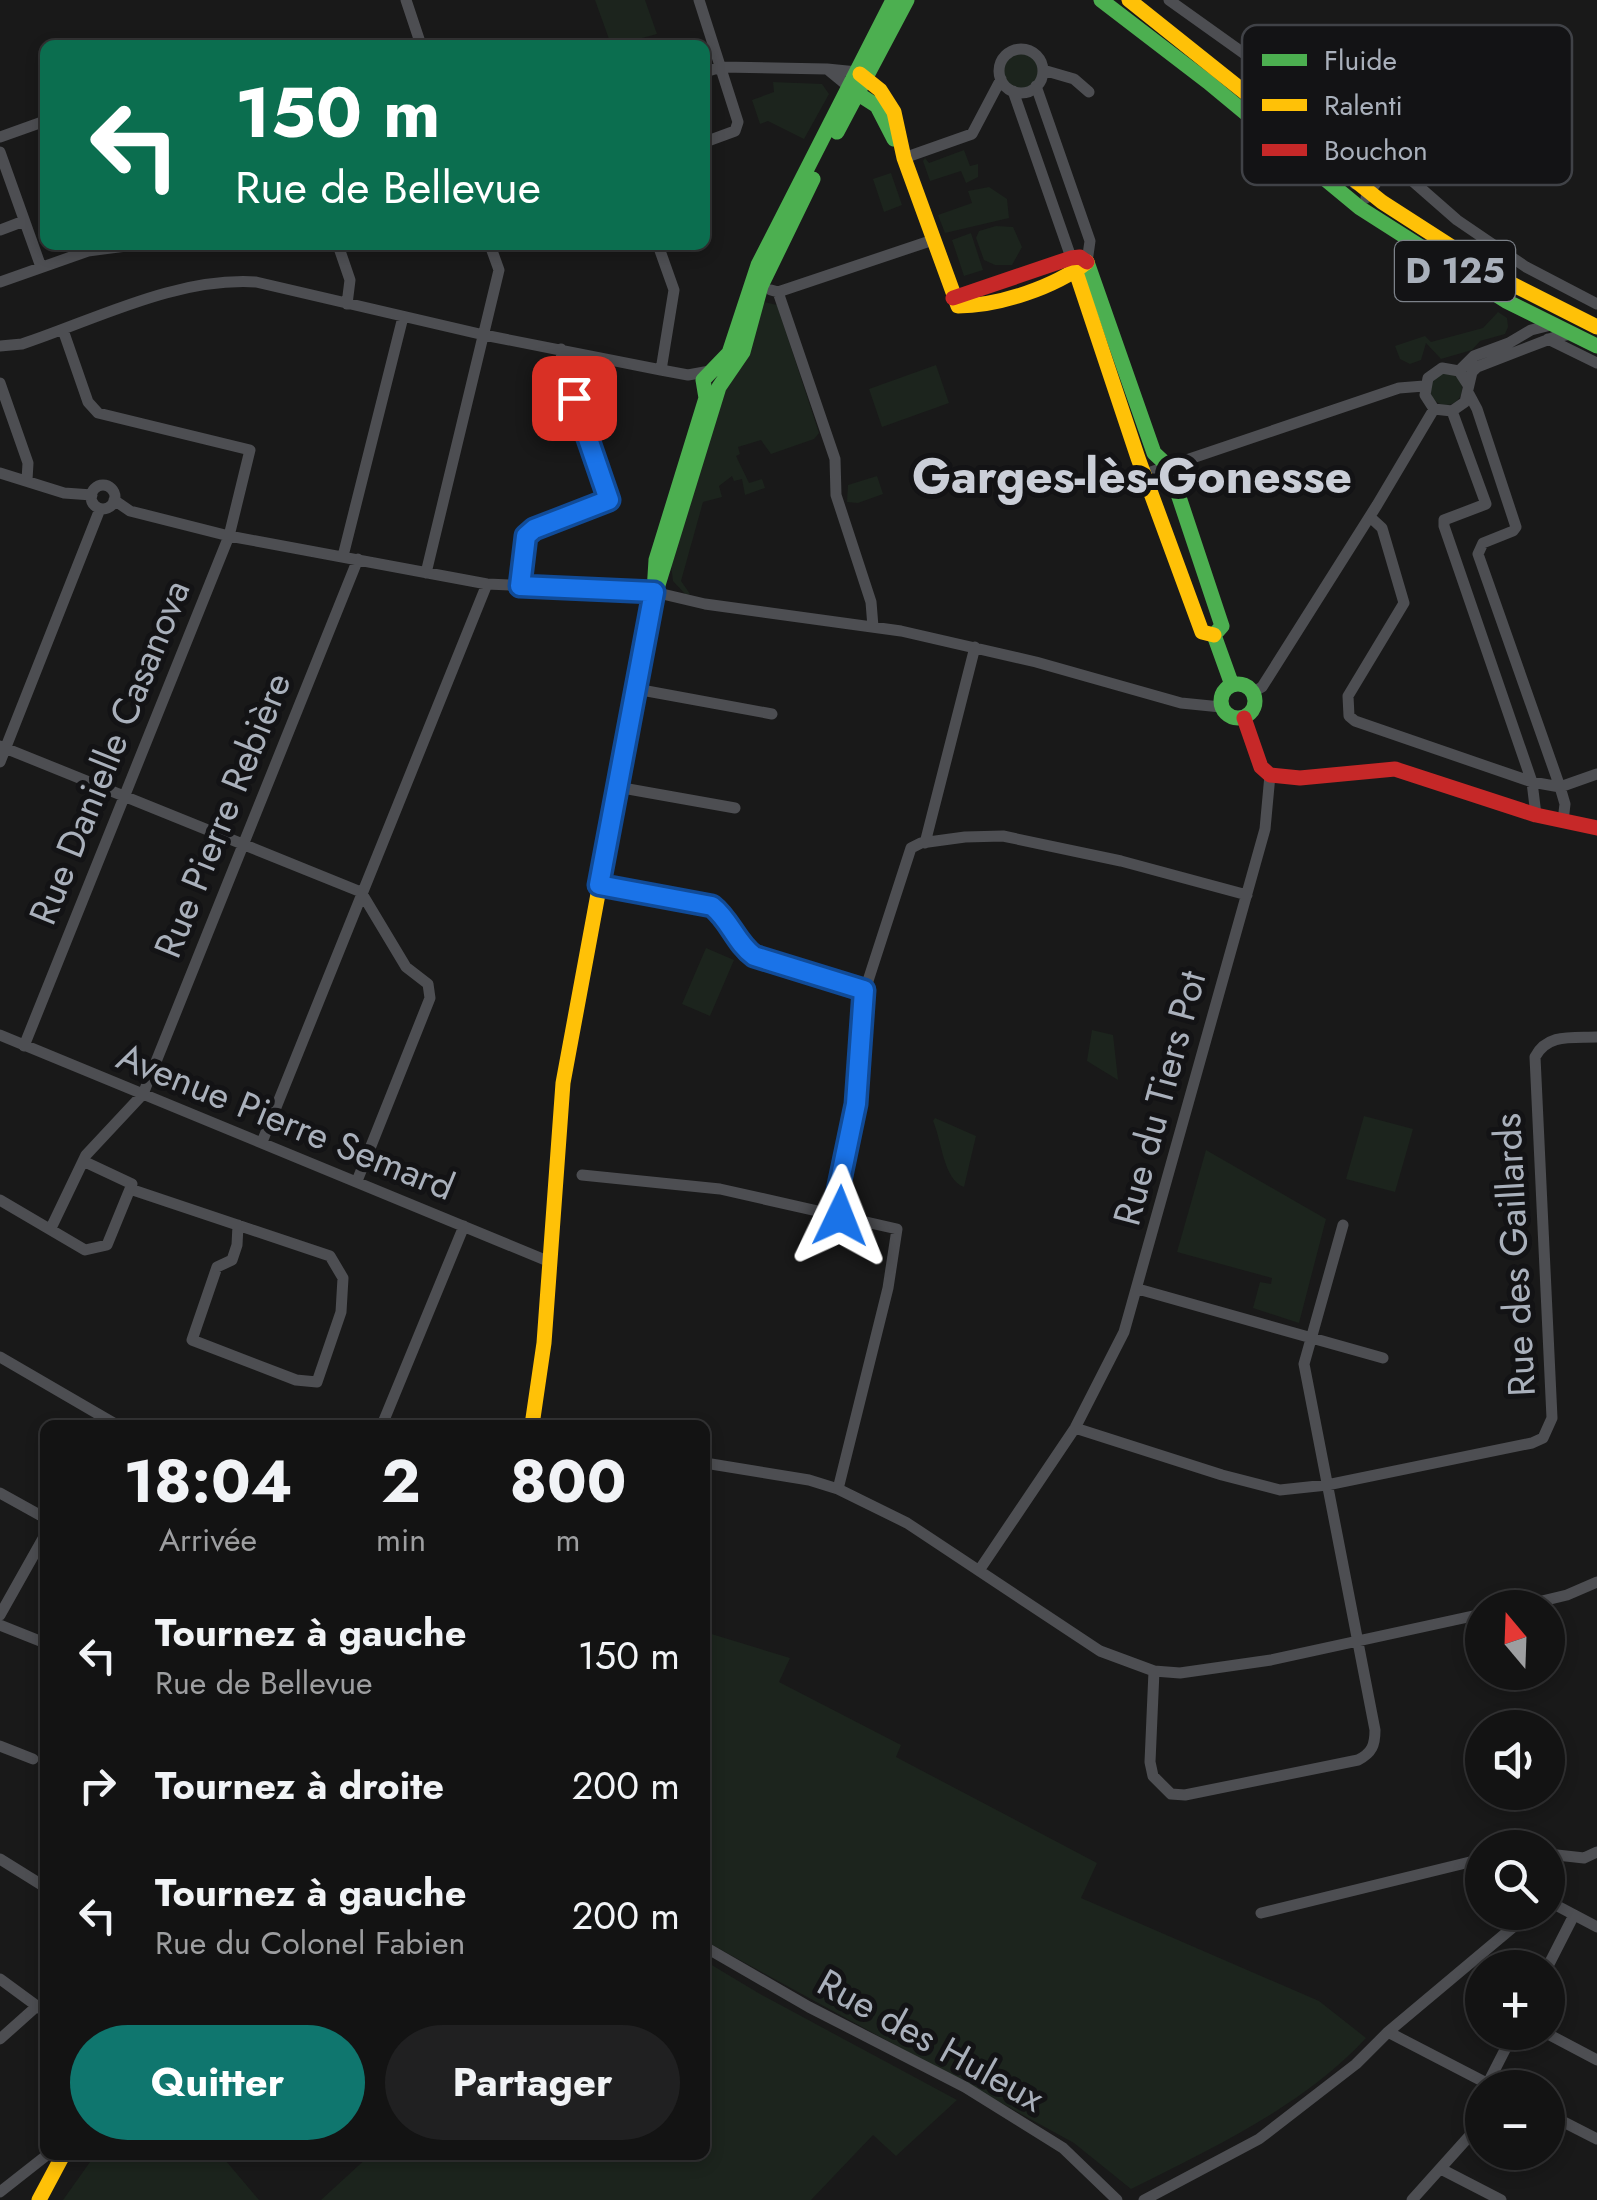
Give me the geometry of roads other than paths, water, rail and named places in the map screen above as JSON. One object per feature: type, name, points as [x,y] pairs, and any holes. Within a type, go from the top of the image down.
[{"type":"street","points":[[406,0],[419,40]]},
{"type":"street","points":[[533,1420],[540,1388],[563,1083],[654,592],[665,567],[717,376],[756,284],[857,82],[893,0]]},
{"type":"street","points":[[857,82],[884,44],[904,0]]},
{"type":"street","name":"D 125","points":[[1101,0],[1242,111]]},
{"type":"street","name":"D 125","points":[[1129,0],[1242,92]]},
{"type":"street","points":[[1169,0],[1242,52]]},
{"type":"street","points":[[701,1],[738,122],[735,132],[710,140]]},
{"type":"street","points":[[903,154],[972,134],[1001,79],[1001,62],[1014,50],[1033,52],[1042,70],[1036,86],[1090,241],[1078,264],[1145,474],[1202,632],[1214,635]]},
{"type":"street","points":[[710,70],[721,67],[828,69],[857,82],[891,106],[903,154],[953,298],[1078,264]]},
{"type":"street","points":[[1042,70],[1074,79],[1090,92]]},
{"type":"street","points":[[1001,79],[1013,91],[1154,453],[1169,467],[1222,626],[1214,635]]},
{"type":"street","points":[[1013,91],[1025,92],[1036,86]]},
{"type":"street","points":[[0,137],[40,124]]},
{"type":"street","points":[[0,152],[41,268]]},
{"type":"street","name":"D 125","points":[[1356,185],[1474,263],[1597,327]]},
{"type":"street","name":"D 125","points":[[1357,185],[1361,188]]},
{"type":"street","points":[[1417,185],[1471,229],[1526,266],[1597,304]]},
{"type":"street","name":"D 125","points":[[1361,188],[1360,208],[1452,270],[1558,332],[1597,346]]},
{"type":"street","points":[[0,230],[24,221]]},
{"type":"street","points":[[756,284],[778,292],[932,240]]},
{"type":"street","points":[[0,282],[82,250]]},
{"type":"street","points":[[340,250],[350,280],[347,304]]},
{"type":"street","points":[[426,573],[498,270],[492,250]]},
{"type":"street","points":[[660,250],[674,290],[661,370]]},
{"type":"street","points":[[0,346],[22,344],[190,286],[226,280],[256,282],[484,335],[661,370],[717,376]]},
{"type":"street","points":[[778,292],[835,459],[836,495],[871,602],[874,627]]},
{"type":"street","points":[[1546,303],[1556,313],[1558,332],[1597,363]]},
{"type":"street","points":[[1513,341],[1524,311]]},
{"type":"street","points":[[344,556],[402,317]]},
{"type":"street","name":"Rue Danielle Casanova","points":[[24,1046],[229,536],[250,450],[98,413],[88,402],[63,330]]},
{"type":"street","points":[[1459,371],[1466,360],[1531,330],[1597,335]]},
{"type":"street","points":[[1459,371],[1442,368],[1424,386],[1424,394],[1434,409],[1452,411],[1465,402],[1477,367],[1558,332]]},
{"type":"street","points":[[520,586],[526,536],[534,529],[609,500],[562,364],[561,349]]},
{"type":"street","points":[[1459,371],[1516,526],[1482,543],[1478,554],[1560,787],[1565,804],[1563,821]]},
{"type":"street","points":[[0,382],[28,463],[28,480]]},
{"type":"street","points":[[1145,474],[1399,388],[1424,386]]},
{"type":"street","points":[[1253,692],[1262,688],[1434,409]]},
{"type":"street","points":[[1452,411],[1486,504]]},
{"type":"street","points":[[0,473],[64,493],[92,494]]},
{"type":"street","points":[[114,500],[100,509],[92,502],[92,494],[99,486],[106,486],[112,490],[114,500],[130,512],[229,536],[487,584],[654,592],[705,604],[874,627],[975,647],[1182,703],[1221,707]]},
{"type":"street","points":[[1507,498],[1444,520],[1444,526],[1532,782],[1536,815]]},
{"type":"street","points":[[0,762],[100,509]]},
{"type":"street","points":[[1370,517],[1382,528],[1404,602],[1348,696],[1349,716],[1354,722],[1532,782],[1560,787],[1597,774]]},
{"type":"street","name":"Rue Pierre Rebière","points":[[143,1094],[358,559]]},
{"type":"street","points":[[262,1142],[487,584]]},
{"type":"street","points":[[1214,635],[1232,685]]},
{"type":"street","points":[[924,843],[975,647]]},
{"type":"street","points":[[1232,685],[1244,685],[1253,692],[1254,707],[1244,718],[1228,716],[1221,707],[1221,696],[1232,685]]},
{"type":"street","points":[[636,689],[772,714]]},
{"type":"street","points":[[1244,718],[1262,767],[1270,775],[1300,778],[1395,770],[1536,815],[1597,828]]},
{"type":"street","points":[[3,747],[362,892],[406,968],[428,984],[430,998],[357,1182]]},
{"type":"street","name":"Rue du Tiers Pot","points":[[980,1570],[1075,1428],[1110,1364],[1138,1289],[1265,828],[1270,775]]},
{"type":"street","points":[[617,786],[735,808]]},
{"type":"street","points":[[833,1214],[856,1104],[864,990],[911,848],[924,843],[1002,836],[1121,861],[1247,895]]},
{"type":"street","points":[[599,885],[712,906],[721,913],[744,950],[754,956],[864,990]]},
{"type":"street","name":"Avenue Pierre Semard","points":[[0,1036],[550,1262]]},
{"type":"street","name":"Rue des Gaillards","points":[[1327,1485],[1543,1438],[1552,1418],[1535,1057],[1548,1041],[1597,1037]]},
{"type":"street","points":[[51,1228],[83,1160],[143,1094]]},
{"type":"street","points":[[0,1200],[85,1250],[107,1245],[132,1184],[83,1160]]},
{"type":"street","points":[[582,1176],[708,1188],[897,1229],[888,1288],[838,1489]]},
{"type":"street","points":[[130,1189],[238,1225],[330,1256],[342,1278],[342,1312],[317,1382],[296,1380],[192,1340],[217,1266],[232,1260],[238,1245],[238,1225]]},
{"type":"street","points":[[1154,1671],[1153,1776],[1170,1794],[1185,1795],[1358,1760],[1367,1756],[1375,1744],[1304,1364],[1343,1225]]},
{"type":"street","points":[[384,1420],[464,1226]]},
{"type":"street","points":[[1138,1289],[1383,1358]]},
{"type":"street","points":[[0,1357],[105,1420]]},
{"type":"street","points":[[1075,1428],[1280,1490],[1327,1485]]},
{"type":"street","points":[[710,1463],[809,1480],[838,1489],[907,1524],[1100,1652],[1154,1671],[1180,1673],[1253,1663],[1465,1618]]},
{"type":"street","points":[[0,1493],[40,1515]]},
{"type":"street","points":[[0,1615],[40,1545]]},
{"type":"street","points":[[1565,1596],[1597,1582]]},
{"type":"street","points":[[0,1625],[40,1640]]},
{"type":"street","points":[[0,1746],[34,1760]]},
{"type":"street","points":[[1565,1856],[1584,1858],[1597,1852]]},
{"type":"street","points":[[0,1859],[40,1884]]},
{"type":"street","points":[[1261,1913],[1465,1863]]},
{"type":"street","points":[[1565,1910],[1597,1927]]},
{"type":"street","points":[[1556,1950],[1574,1915]]},
{"type":"street","points":[[1144,2200],[1259,2140],[1356,2064],[1388,2032],[1510,1930]]},
{"type":"street","name":"Rue des Huleux","points":[[710,1950],[809,2007],[965,2088],[1063,2148],[1118,2200]]},
{"type":"street","points":[[0,1980],[40,2008]]},
{"type":"street","points":[[0,2038],[40,2010]]},
{"type":"street","points":[[1388,2032],[1465,2071]]},
{"type":"street","points":[[1565,2043],[1597,2060]]},
{"type":"street","points":[[1565,2123],[1597,2139]]},
{"type":"street","points":[[1412,2200],[1465,2142]]},
{"type":"street","points":[[0,2192],[41,2160]]},
{"type":"street","points":[[39,2200],[60,2160]]},
{"type":"street","points":[[1442,2169],[1501,2200]]},
{"type":"district","name":"Garges-lès-Gonesse","points":[[1132,476]]}]
